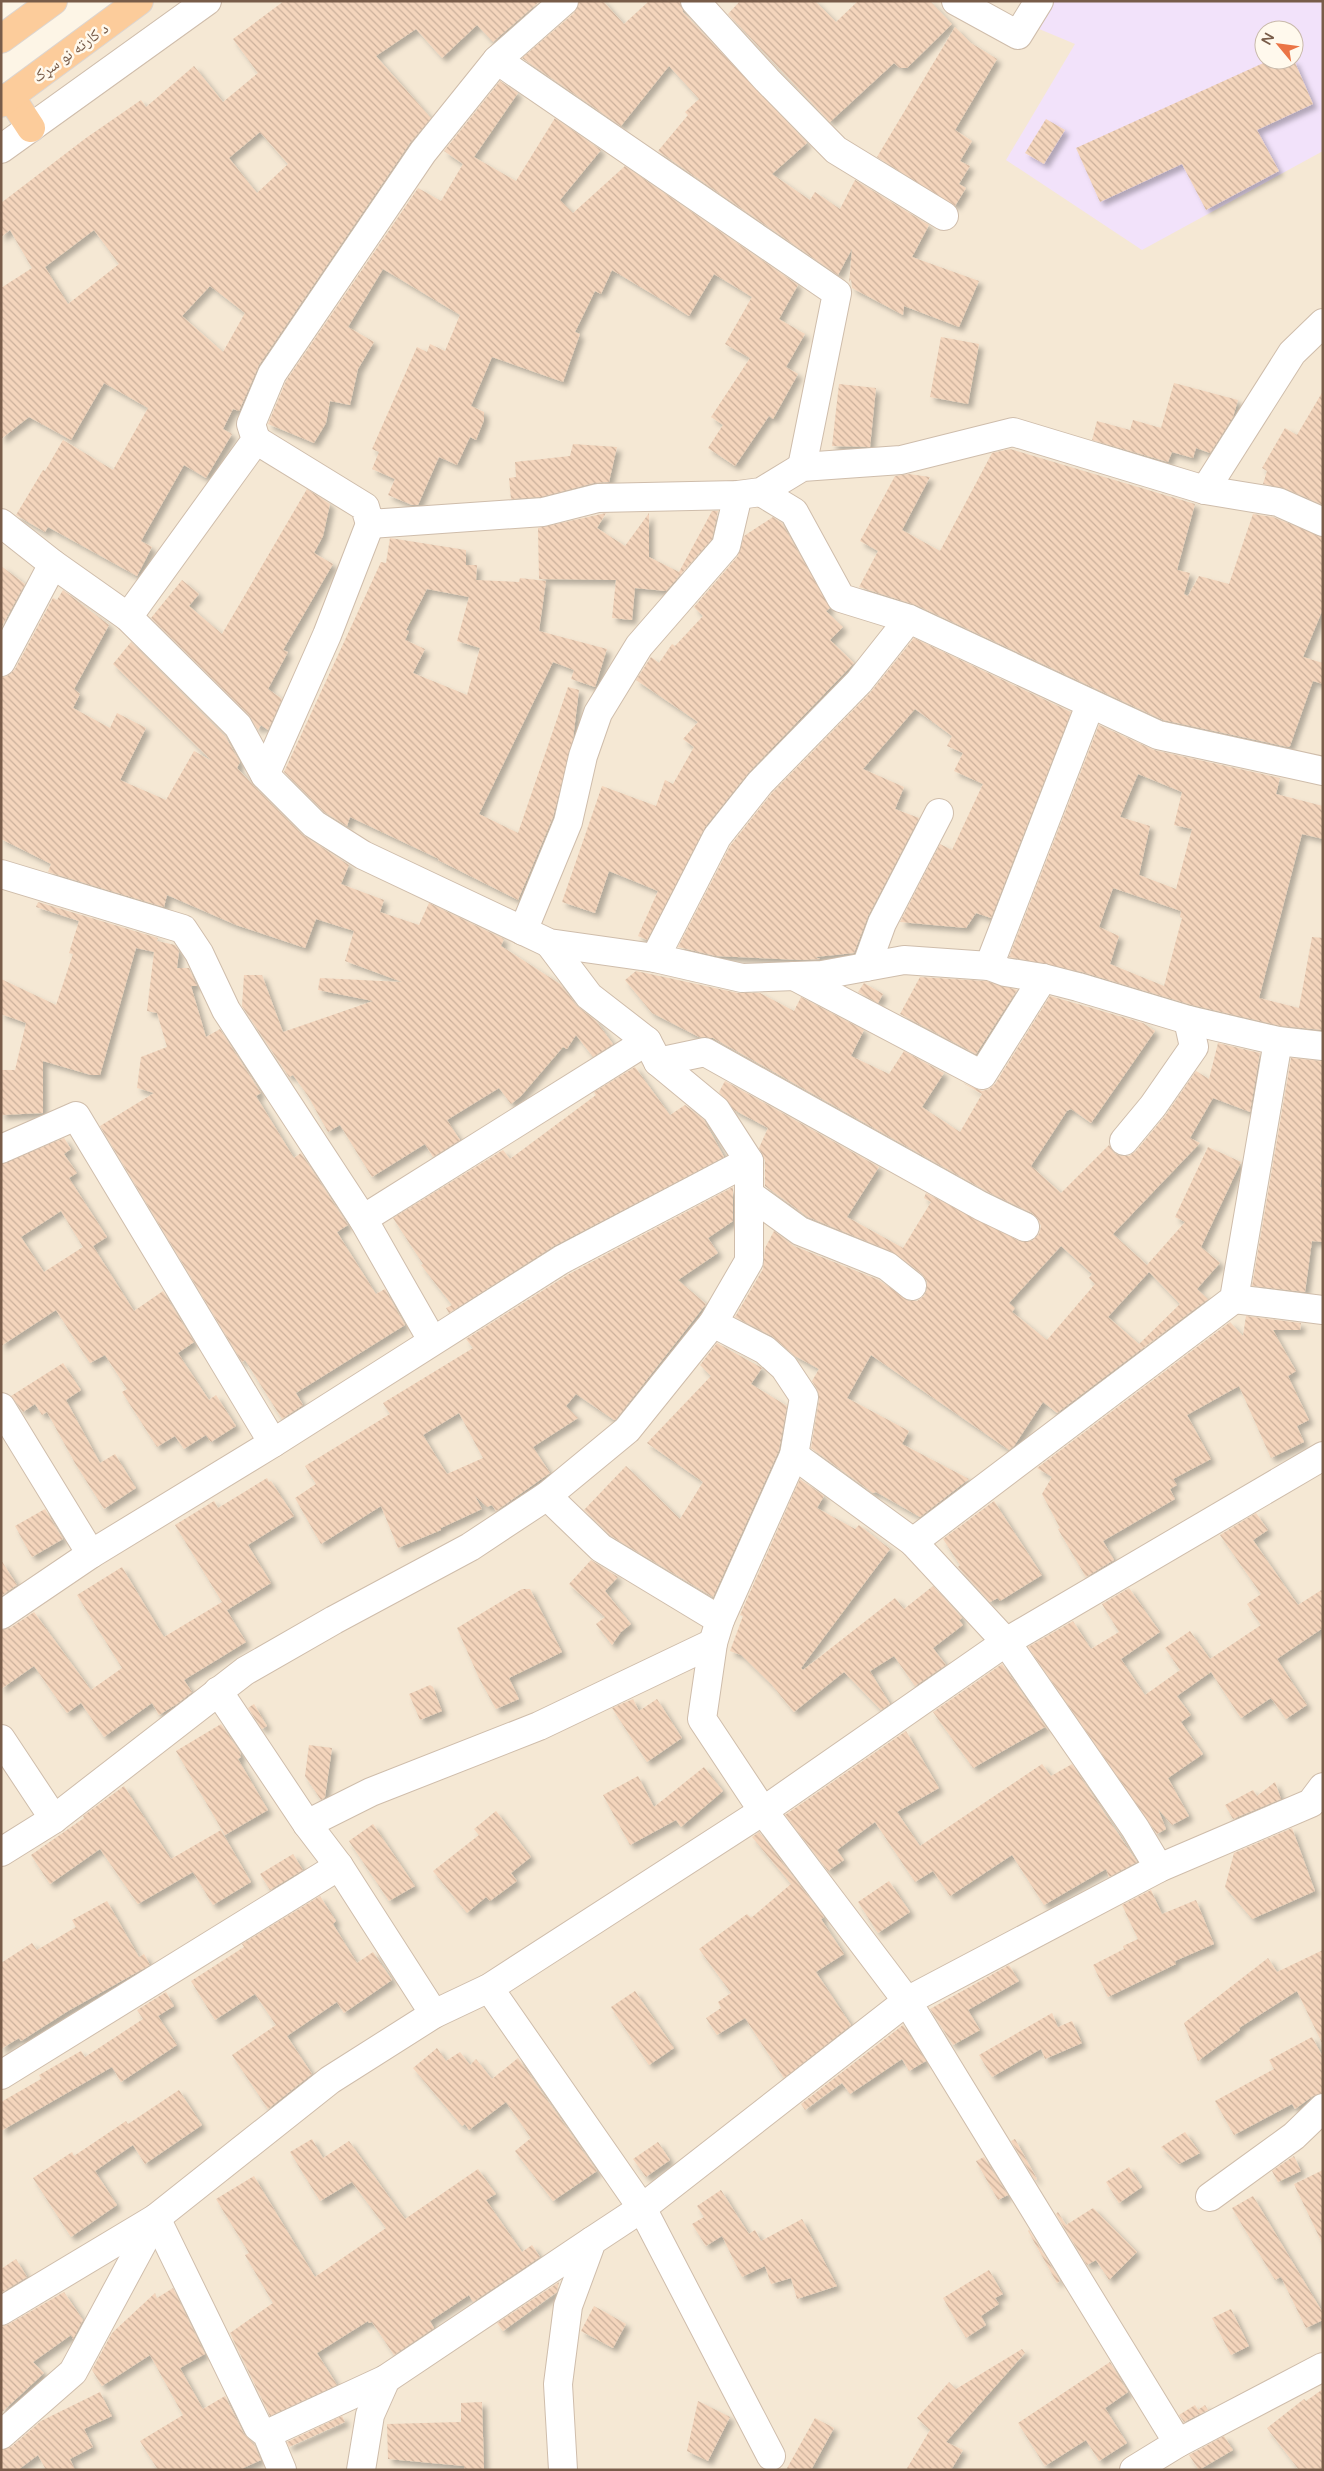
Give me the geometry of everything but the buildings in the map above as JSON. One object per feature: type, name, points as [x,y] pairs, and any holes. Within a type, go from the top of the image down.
[{"type":"highway","points":[[1,38],[53,1]]},
{"type":"highway","name":"د کارته نو سړک","points":[[6,100],[139,1]]},
{"type":"highway","points":[[6,100],[31,128]]},
{"type":"street","points":[[1,149],[207,1]]},
{"type":"street","points":[[265,775],[327,636],[370,524],[365,508],[256,440],[251,424],[272,374],[423,152],[497,60],[564,1]]},
{"type":"street","points":[[695,1],[766,80],[836,150],[944,216]]},
{"type":"street","points":[[956,1],[1018,35],[1039,1]]},
{"type":"street","points":[[497,60],[837,293],[802,467]]},
{"type":"street","points":[[1205,490],[1292,352],[1323,322]]},
{"type":"street","points":[[523,931],[568,822],[583,756],[598,714],[639,646],[726,546],[750,494],[802,467],[901,460],[1013,432],[1205,490],[1278,502],[1323,522]]},
{"type":"street","points":[[128,617],[256,440]]},
{"type":"street","points":[[370,524],[543,512],[598,498],[750,494],[794,512],[842,598],[909,620],[1158,735],[1323,771]]},
{"type":"street","points":[[1,523],[53,564],[128,617],[238,726],[265,775],[314,824],[363,855],[549,943],[655,958],[742,978],[822,975],[904,960],[989,966],[1005,972],[1043,978],[1188,1020],[1278,1041],[1323,1046]]},
{"type":"street","points":[[1,662],[53,564]]},
{"type":"street","points":[[655,958],[717,837],[760,783],[859,682],[909,620]]},
{"type":"street","points":[[989,966],[1090,705]]},
{"type":"street","points":[[866,967],[882,923],[939,813]]},
{"type":"street","points":[[1,874],[183,929],[199,953],[226,1010],[363,1219],[432,1340]]},
{"type":"street","points":[[1,1852],[54,1819],[245,1671],[334,1620],[470,1547],[547,1496],[627,1430],[713,1323],[749,1261],[749,1161],[716,1110],[653,1051],[589,996],[549,943]]},
{"type":"street","points":[[794,976],[982,1074],[1043,978]]},
{"type":"street","points":[[1124,1141],[1152,1106],[1194,1047],[1188,1020]]},
{"type":"street","points":[[913,1542],[1234,1299],[1278,1041]]},
{"type":"street","points":[[363,1219],[653,1051],[705,1052],[981,1206],[1025,1227]]},
{"type":"street","points":[[1,1150],[76,1116],[273,1442]]},
{"type":"street","points":[[1,1615],[91,1554],[273,1442],[561,1260],[749,1161]]},
{"type":"street","points":[[749,1194],[800,1231],[887,1266],[912,1286]]},
{"type":"street","points":[[1234,1299],[1323,1310]]},
{"type":"street","points":[[713,1323],[766,1350],[784,1367],[804,1397],[794,1455],[717,1632],[702,1719],[763,1812],[907,2001],[1178,2443]]},
{"type":"street","points":[[1,1407],[91,1554]]},
{"type":"street","points":[[794,1455],[913,1542],[1006,1642],[1135,1828],[1159,1868]]},
{"type":"street","points":[[1,2311],[156,2218],[330,2080],[434,2014],[490,1988],[763,1812],[1006,1642],[1323,1456]]},
{"type":"street","points":[[547,1496],[601,1548],[717,1632]]},
{"type":"street","points":[[307,1824],[371,1792],[540,1726],[717,1632]]},
{"type":"street","points":[[218,1691],[307,1824],[339,1866],[434,2014]]},
{"type":"street","points":[[1,1739],[54,1819]]},
{"type":"street","points":[[267,2434],[386,2379],[592,2242],[642,2208],[907,2001],[1159,1868],[1319,1802]]},
{"type":"street","points":[[1,2075],[339,1866]]},
{"type":"street","points":[[490,1988],[642,2208],[771,2456]]},
{"type":"street","points":[[1210,2197],[1294,2136],[1323,2108]]},
{"type":"street","points":[[156,2218],[258,2427],[267,2434],[282,2470]]},
{"type":"street","points":[[1,2435],[73,2372],[156,2218]]},
{"type":"street","points":[[563,2470],[558,2384],[568,2306],[592,2242]]},
{"type":"street","points":[[1134,2470],[1178,2443],[1323,2367]]},
{"type":"street","points":[[361,2470],[370,2415],[386,2379]]},
{"type":"shaded area","points":[[156,1],[1323,1],[1323,2470],[1,2470],[1,103]]},
{"type":"shaded area","points":[[1050,1],[1323,1],[1323,151],[1142,250],[1006,160],[1075,44],[1032,26]]}]
